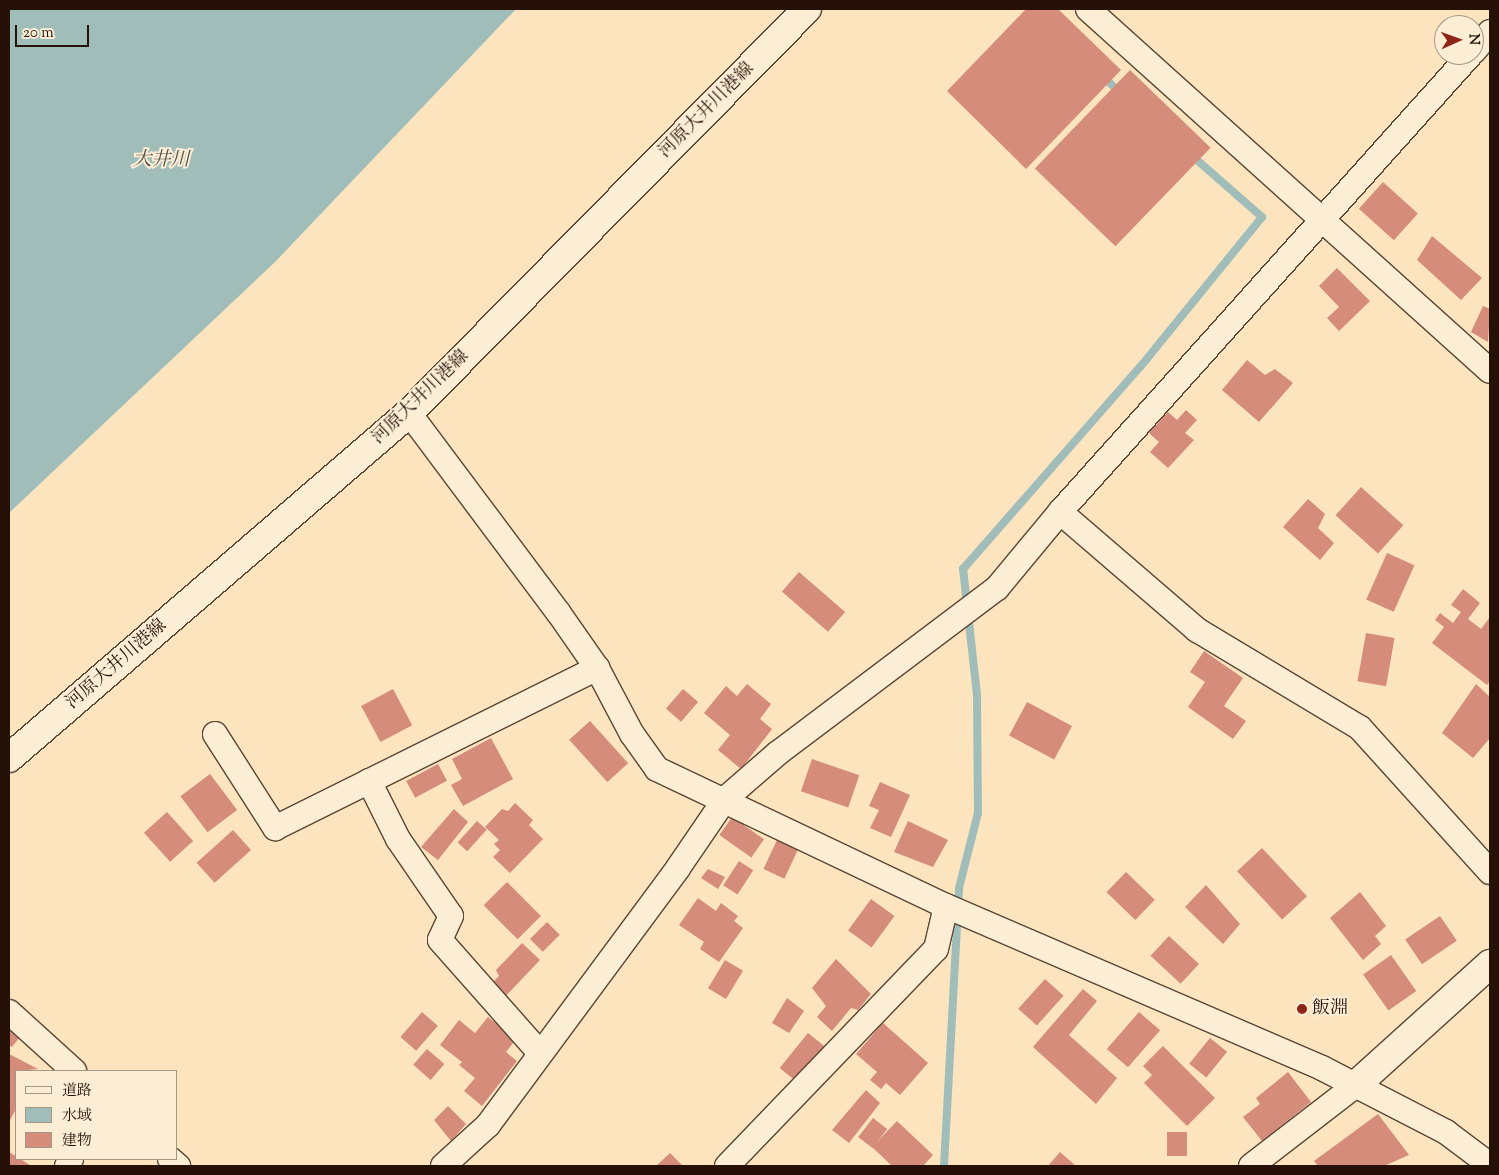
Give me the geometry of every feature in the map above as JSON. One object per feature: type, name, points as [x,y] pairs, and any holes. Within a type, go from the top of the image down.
[{"type":"main road","name":"河原大井川港線","points":[[9,758],[409,413],[806,9]]},
{"type":"main road","points":[[1356,1084],[1490,964]]},
{"type":"street","points":[[1088,9],[1154,65],[1322,221],[1490,371]]},
{"type":"street","points":[[443,1166],[488,1125],[678,868],[725,799],[778,752],[988,595],[1060,512],[1461,65]]},
{"type":"street","points":[[409,413],[597,668],[632,734],[657,769],[725,799],[972,918],[1356,1084],[1446,1132],[1490,1165]]},
{"type":"street","points":[[1060,512],[1197,630],[1360,728],[1490,872]]},
{"type":"street","points":[[215,734],[275,828],[597,668]]},
{"type":"street","points":[[369,781],[398,839],[450,916],[440,940],[540,1053]]},
{"type":"street","points":[[727,1166],[936,949],[949,907]]},
{"type":"street","points":[[9,1012],[73,1070]]},
{"type":"street","points":[[1252,1166],[1356,1084]]},
{"type":"water","name":"大井川","points":[[9,9],[516,9],[275,262],[9,513]]},
{"type":"building","points":[[1026,9],[1058,9],[1121,70],[1026,169],[947,91]]},
{"type":"building","points":[[1130,70],[1211,148],[1115,246],[1035,169]]},
{"type":"building","points":[[1383,182],[1418,213],[1394,240],[1359,209]]},
{"type":"building","points":[[1432,236],[1482,278],[1461,300],[1417,260]]},
{"type":"building","points":[[1337,268],[1370,301],[1339,331],[1327,318],[1339,307],[1319,286]]},
{"type":"building","points":[[1483,306],[1490,309],[1488,342],[1471,332]]},
{"type":"building","points":[[1247,360],[1265,375],[1275,369],[1293,383],[1259,422],[1222,390]]},
{"type":"building","points":[[1186,410],[1197,420],[1185,433],[1194,440],[1168,468],[1150,452],[1159,442],[1149,433],[1168,412],[1177,420]]},
{"type":"building","points":[[1361,487],[1403,525],[1378,553],[1336,515]]},
{"type":"building","points":[[1308,499],[1325,514],[1318,528],[1334,543],[1320,560],[1283,527]]},
{"type":"building","points":[[1387,553],[1414,565],[1394,612],[1366,600]]},
{"type":"building","points":[[799,572],[845,612],[828,632],[782,592]]},
{"type":"building","points":[[1463,589],[1480,603],[1468,619],[1481,629],[1490,617],[1490,681],[1487,685],[1432,643],[1444,627],[1435,620],[1440,613],[1453,623],[1461,612],[1451,605]]},
{"type":"building","points":[[1366,633],[1395,638],[1386,686],[1357,681]]},
{"type":"building","points":[[1204,651],[1243,678],[1224,706],[1246,721],[1233,739],[1188,707],[1205,682],[1190,672]]},
{"type":"building","points":[[747,684],[771,704],[760,719],[772,729],[741,769],[718,750],[730,735],[704,713],[726,686],[737,696]]},
{"type":"building","points":[[1476,684],[1490,697],[1490,738],[1473,758],[1442,733]]},
{"type":"building","points":[[393,689],[412,725],[380,742],[361,706]]},
{"type":"building","points":[[683,689],[698,702],[681,722],[666,709]]},
{"type":"building","points":[[1027,702],[1072,726],[1054,759],[1009,736]]},
{"type":"building","points":[[590,721],[628,763],[607,782],[569,740]]},
{"type":"building","points":[[491,738],[513,779],[463,806],[451,785],[462,779],[452,759]]},
{"type":"building","points":[[812,759],[859,775],[848,807],[801,791]]},
{"type":"building","points":[[438,764],[447,781],[415,798],[406,781]]},
{"type":"building","points":[[210,774],[237,810],[208,832],[180,796]]},
{"type":"building","points":[[880,782],[910,795],[891,837],[870,828],[879,810],[869,806]]},
{"type":"building","points":[[515,803],[533,820],[529,825],[543,839],[510,873],[493,857],[500,850],[494,844],[499,840],[485,827],[502,809],[508,811]]},
{"type":"building","points":[[454,809],[468,822],[438,860],[421,847]]},
{"type":"building","points":[[167,812],[193,841],[170,862],[144,833]]},
{"type":"building","points":[[732,817],[764,839],[751,857],[719,835]]},
{"type":"building","points":[[477,821],[487,830],[467,851],[458,843]]},
{"type":"building","points":[[908,821],[948,840],[933,867],[894,852]]},
{"type":"building","points":[[233,830],[251,850],[215,883],[197,863]]},
{"type":"building","points":[[777,840],[798,850],[784,879],[763,869]]},
{"type":"building","points":[[1262,848],[1307,896],[1282,919],[1237,871]]},
{"type":"building","points":[[739,861],[753,870],[737,895],[723,885]]},
{"type":"building","points":[[708,869],[725,877],[718,889],[701,878]]},
{"type":"building","points":[[1126,872],[1155,900],[1135,920],[1107,892]]},
{"type":"building","points":[[507,882],[541,916],[518,939],[484,905]]},
{"type":"building","points":[[1206,885],[1240,924],[1223,944],[1185,907]]},
{"type":"building","points":[[1360,892],[1386,926],[1375,936],[1381,944],[1363,960],[1330,918]]},
{"type":"building","points":[[698,898],[716,911],[721,903],[738,916],[734,921],[743,928],[719,962],[700,949],[704,942],[679,925]]},
{"type":"building","points":[[871,899],[894,916],[872,948],[848,931]]},
{"type":"building","points":[[1440,916],[1457,941],[1422,964],[1405,939]]},
{"type":"building","points":[[547,922],[560,935],[543,952],[530,939]]},
{"type":"building","points":[[1169,936],[1199,964],[1181,984],[1151,956]]},
{"type":"building","points":[[522,943],[540,960],[502,1000],[488,987],[499,976],[496,970]]},
{"type":"building","points":[[1391,955],[1416,991],[1388,1011],[1363,975]]},
{"type":"building","points":[[836,959],[871,994],[858,1010],[851,1008],[832,1031],[817,1017],[826,1006],[812,988]]},
{"type":"building","points":[[725,960],[743,971],[726,999],[708,988]]},
{"type":"building","points":[[1045,979],[1064,996],[1037,1025],[1018,1009]]},
{"type":"building","points":[[1083,989],[1097,1001],[1069,1035],[1117,1078],[1096,1104],[1033,1047]]},
{"type":"building","points":[[787,998],[804,1011],[789,1033],[772,1023]]},
{"type":"building","points":[[422,1012],[438,1026],[416,1051],[400,1037]]},
{"type":"building","points":[[1139,1012],[1160,1030],[1128,1067],[1107,1049]]},
{"type":"building","points":[[488,1017],[516,1039],[506,1052],[517,1061],[482,1106],[464,1091],[475,1078],[459,1065],[462,1062],[440,1045],[459,1020],[475,1033]]},
{"type":"building","points":[[883,1023],[928,1063],[900,1095],[886,1083],[881,1089],[870,1080],[877,1072],[856,1054]]},
{"type":"building","points":[[9,1030],[19,1038],[12,1047],[9,1045]]},
{"type":"building","points":[[808,1033],[825,1047],[797,1082],[780,1068]]},
{"type":"building","points":[[1210,1038],[1227,1052],[1206,1077],[1189,1064]]},
{"type":"building","points":[[1163,1046],[1215,1098],[1187,1126],[1144,1083],[1152,1075],[1143,1066]]},
{"type":"building","points":[[427,1049],[444,1064],[431,1080],[413,1065]]},
{"type":"building","points":[[9,1054],[38,1069],[15,1070],[15,1111],[9,1122]]},
{"type":"building","points":[[1288,1072],[1311,1102],[1262,1141],[1243,1117],[1260,1104],[1256,1098]]},
{"type":"building","points":[[866,1090],[880,1103],[849,1143],[832,1130]]},
{"type":"building","points":[[448,1106],[466,1124],[451,1141],[434,1120]]},
{"type":"building","points":[[1378,1114],[1409,1155],[1384,1166],[1318,1166],[1314,1161]]},
{"type":"building","points":[[873,1118],[887,1129],[872,1148],[858,1137]]},
{"type":"building","points":[[897,1121],[933,1155],[923,1166],[892,1166],[872,1147]]},
{"type":"building","points":[[1167,1132],[1187,1132],[1187,1156],[1167,1156]]},
{"type":"building","points":[[9,1152],[15,1156],[15,1160],[22,1160],[30,1165],[29,1166],[9,1166]]},
{"type":"building","points":[[1060,1152],[1076,1166],[1048,1166]]},
{"type":"building","points":[[670,1153],[683,1166],[656,1166]]},
{"type":"waterway","points":[[1102,76],[1121,93]]},
{"type":"waterway","points":[[944,1166],[959,888],[978,813],[977,695],[963,569],[1141,366],[1262,217],[1190,154]]},
{"type":"place","name":"飯淵","points":[[1302,1009]]}]
